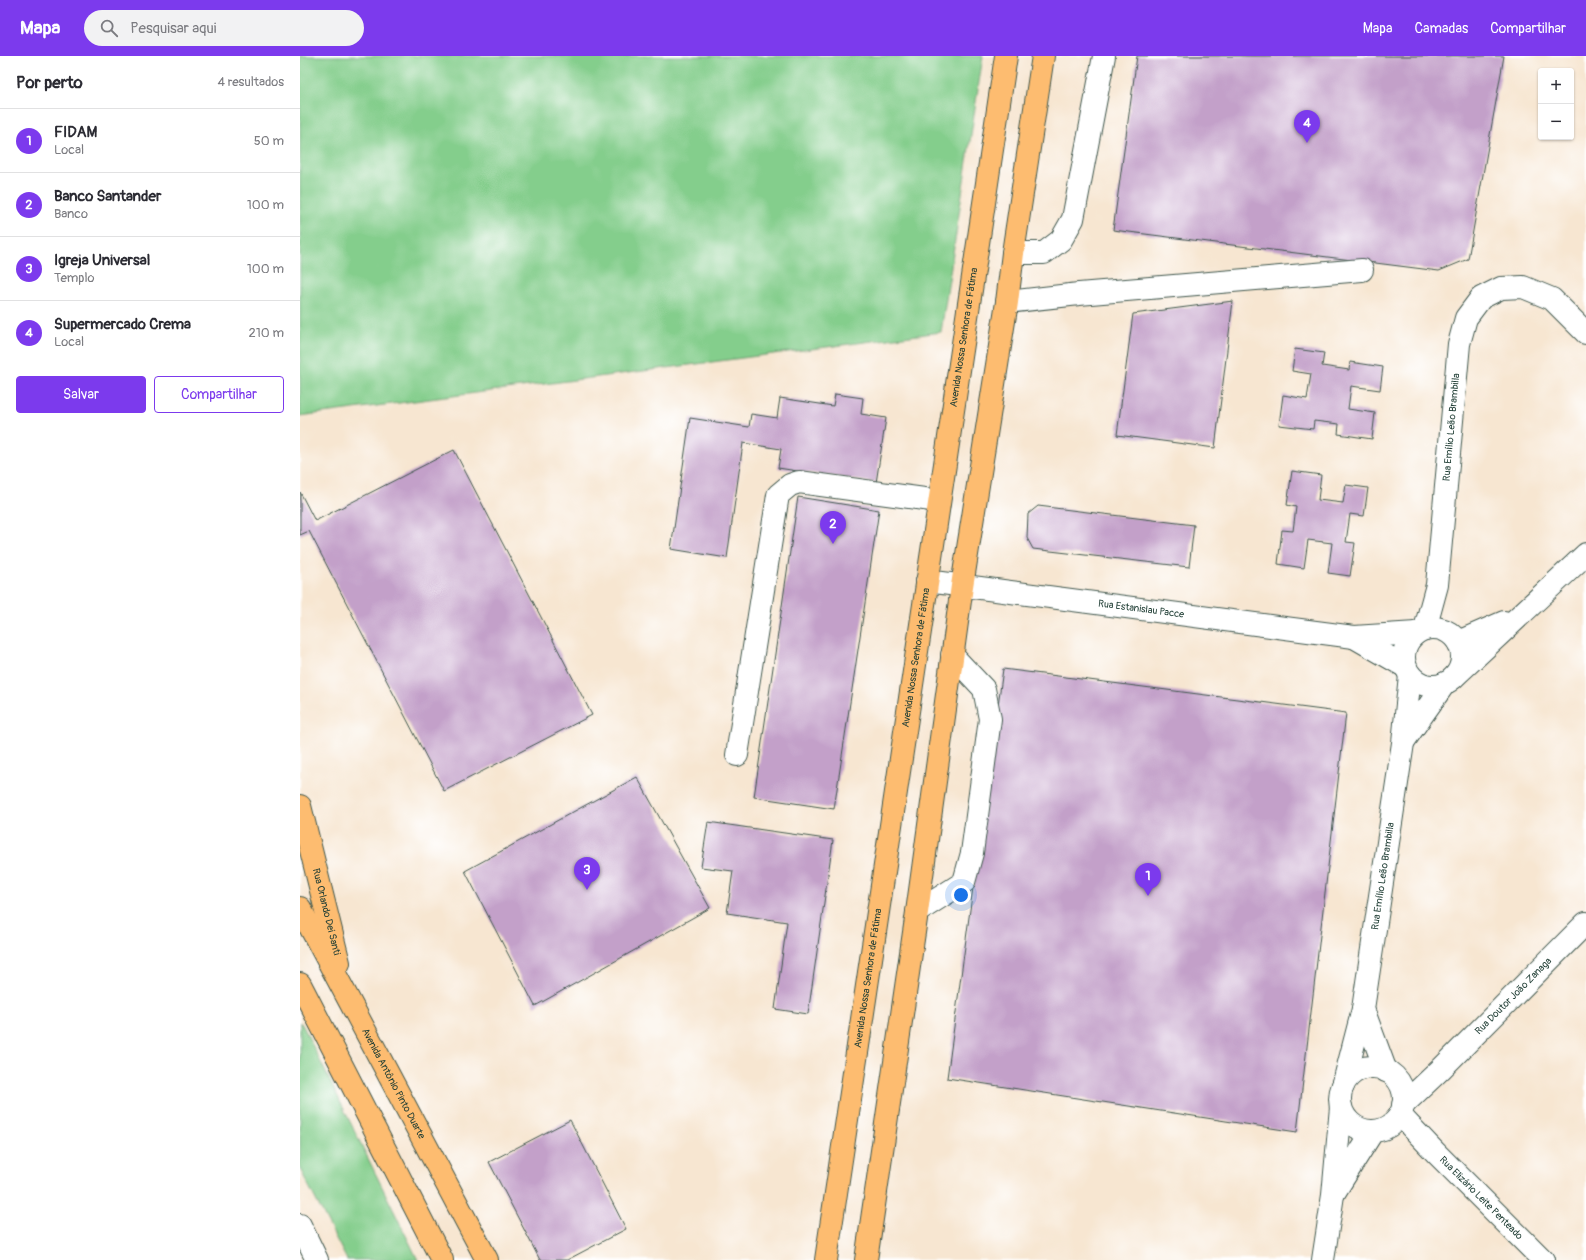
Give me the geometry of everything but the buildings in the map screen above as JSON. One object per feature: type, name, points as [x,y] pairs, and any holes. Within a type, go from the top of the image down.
[{"type":"main road","name":"Avenida Nossa Senhora de Fátima","points":[[826,1260],[1006,56]]},
{"type":"main road","points":[[866,1260],[917,912],[962,586],[1007,302],[1043,56]]},
{"type":"main road","name":"Rua Orlando Dei Santi","points":[[300,806],[346,994]]},
{"type":"main road","name":"Avenida Antônio Pinto Duarte","points":[[300,908],[487,1260]]},
{"type":"main road","points":[[300,984],[442,1260]]},
{"type":"main road","points":[[300,996],[318,1018]]},
{"type":"street","points":[[1013,253],[1044,253],[1061,240],[1074,219],[1104,56]]},
{"type":"street","points":[[1007,302],[1362,270]]},
{"type":"street","name":"Rua Emílio Leão Brambilla","points":[[1420,631],[1437,585],[1459,344],[1466,318],[1481,298],[1501,288],[1523,287],[1552,299],[1586,333]]},
{"type":"street","points":[[737,755],[778,495],[790,485],[799,482],[939,501]]},
{"type":"street","points":[[1449,681],[1458,670],[1462,661],[1461,651],[1455,639],[1439,629],[1420,631],[1409,640],[1405,648],[1404,658],[1408,671],[1417,682],[1436,686],[1449,681],[1586,554]]},
{"type":"street","name":"Rua Estanislau Pacce","points":[[927,581],[1354,637],[1420,631]]},
{"type":"street","name":"Rua Emílio Leão Brambilla","points":[[1437,585],[1455,639]]},
{"type":"street","points":[[1455,639],[1520,615]]},
{"type":"street","name":"Rua Estanislau Pacce","points":[[1354,637],[1408,671]]},
{"type":"street","points":[[917,912],[964,882],[973,845],[990,718],[984,688],[952,655]]},
{"type":"street","name":"Rua Emílio Leão Brambilla","points":[[1323,1260],[1333,1195],[1342,1096],[1363,1009],[1402,743],[1408,671]]},
{"type":"street","name":"Rua Emílio Leão Brambilla","points":[[1402,743],[1449,681]]},
{"type":"street","name":"Rua Doutor João Zanaga","points":[[1401,1110],[1586,923]]},
{"type":"street","name":"Rua Emílio Leão Brambilla","points":[[1363,1009],[1390,1074]]},
{"type":"street","points":[[1366,1068],[1376,1068],[1390,1074],[1400,1085],[1403,1095],[1401,1110],[1393,1123],[1378,1130],[1362,1130],[1352,1125],[1345,1116],[1342,1096],[1348,1078],[1357,1071],[1366,1068]]},
{"type":"street","points":[[1390,1074],[1441,1069]]},
{"type":"street","name":"Rua Elizário Leite Penteado","points":[[1401,1110],[1436,1153],[1543,1260]]},
{"type":"street","name":"Rua Emílio Leão Brambilla","points":[[1333,1195],[1378,1130]]},
{"type":"street","name":"Rua Elizário Leite Penteado","points":[[1378,1130],[1436,1153]]},
{"type":"street","points":[[300,1225],[317,1260]]},
{"type":"green space","points":[[300,56],[983,56],[941,332],[300,416]]},
{"type":"green space","points":[[300,1022],[418,1260],[347,1260],[300,1169]]},
{"type":"place","name":"Supermercado Crema","points":[[1307,143]]},
{"type":"place","name":"Banco Santander","points":[[833,544]]},
{"type":"place","name":"Igreja Universal","points":[[587,890]]},
{"type":"place","name":"FIDAM","points":[[1148,896]]}]
